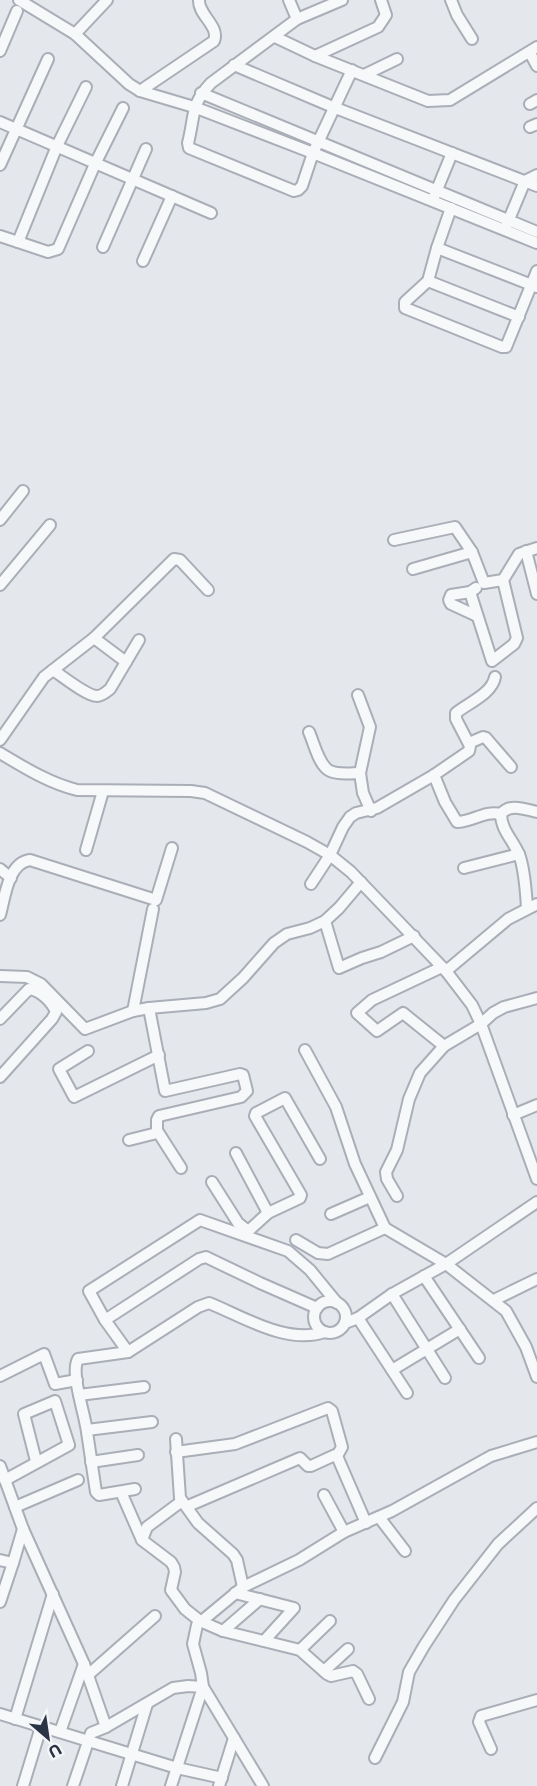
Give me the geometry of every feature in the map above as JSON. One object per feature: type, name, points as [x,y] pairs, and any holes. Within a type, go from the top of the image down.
[{"type":"street","points":[[75,34],[106,0]]},
{"type":"street","points":[[289,0],[297,19]]},
{"type":"street","points":[[342,0],[297,19],[234,65],[201,93],[194,107],[188,143],[191,150],[294,191],[298,190],[302,186],[333,107],[352,70]]},
{"type":"street","points":[[315,56],[378,27],[386,15],[381,0]]},
{"type":"street","points":[[451,0],[457,15],[472,39]]},
{"type":"street","points":[[140,91],[216,38],[198,1]]},
{"type":"street","points":[[0,51],[25,4],[75,34],[129,84],[140,91],[316,148],[507,225],[537,243]]},
{"type":"street","points":[[274,37],[315,56],[428,101],[450,100],[533,50],[537,66]]},
{"type":"street","points":[[0,165],[48,59]]},
{"type":"street","points":[[364,75],[397,59]]},
{"type":"street","points":[[234,65],[333,107],[537,186]]},
{"type":"street","points":[[18,242],[57,146],[86,87]]},
{"type":"street","points":[[201,93],[316,148]]},
{"type":"street","points":[[0,236],[48,252],[58,249],[95,164],[123,108]]},
{"type":"street","points":[[0,122],[211,213]]},
{"type":"street","points":[[103,247],[146,149]]},
{"type":"street","points":[[435,196],[452,153]]},
{"type":"street","points":[[507,225],[525,181],[537,175]]},
{"type":"street","points":[[143,261],[172,196]]},
{"type":"street","points":[[435,196],[451,208],[537,232]]},
{"type":"street","points":[[451,208],[428,281],[405,302],[405,308],[506,347],[534,286],[537,272]]},
{"type":"street","points":[[437,248],[534,286]]},
{"type":"street","points":[[428,281],[519,317]]},
{"type":"street","points":[[0,520],[23,491]]},
{"type":"street","points":[[0,585],[50,525]]},
{"type":"street","points":[[394,540],[455,527],[472,552],[484,583]]},
{"type":"street","points":[[477,616],[451,604],[449,600],[452,595],[471,592],[484,583],[502,580],[519,554],[531,550],[537,594]]},
{"type":"street","points":[[413,569],[472,552]]},
{"type":"street","points":[[0,740],[38,684],[94,638],[174,559],[180,560],[208,590]]},
{"type":"street","points":[[471,592],[492,661],[514,644],[517,638],[502,580]]},
{"type":"street","points":[[94,638],[126,662]]},
{"type":"street","points":[[53,670],[89,694],[98,696],[110,689],[140,640]]},
{"type":"street","points":[[311,884],[330,855],[350,817],[356,813],[371,811],[465,755],[470,748],[469,743],[456,719],[456,713],[488,690],[495,678]]},
{"type":"street","points":[[358,695],[370,727],[360,773],[363,794],[371,811]]},
{"type":"street","points":[[309,732],[327,770],[360,773]]},
{"type":"street","points":[[469,743],[483,737],[486,738],[511,766]]},
{"type":"street","points":[[0,753],[42,778],[77,790],[205,793],[308,842],[330,855],[361,882],[414,936],[472,1005],[513,1115],[534,1163],[537,1179]]},
{"type":"street","points":[[434,775],[445,802],[457,822],[490,813],[501,814]]},
{"type":"street","points":[[86,850],[103,791]]},
{"type":"street","points":[[444,1046],[403,1013],[377,1031],[357,1012],[372,1000],[444,969],[508,919],[532,906],[519,854],[501,821],[501,814],[507,808],[512,807],[537,812]]},
{"type":"street","points":[[0,912],[18,864],[30,860],[156,900],[172,848]]},
{"type":"street","points":[[464,868],[519,854]]},
{"type":"street","points":[[0,869],[11,878]]},
{"type":"street","points":[[0,976],[27,977],[41,984],[85,1029],[133,1011],[206,1003],[220,999],[281,937],[325,921],[361,882]]},
{"type":"street","points":[[133,1011],[153,909]]},
{"type":"street","points":[[325,921],[339,968],[414,936]]},
{"type":"street","points":[[0,1019],[30,989],[37,991],[53,1006],[56,1012],[0,1077]]},
{"type":"street","points":[[397,1196],[387,1179],[386,1172],[397,1150],[409,1099],[420,1073],[444,1046],[481,1024],[493,1013],[504,1007],[537,998]]},
{"type":"street","points":[[149,1008],[165,1092],[240,1074],[243,1075],[247,1091],[241,1098],[159,1116],[158,1132],[181,1168]]},
{"type":"street","points":[[305,1050],[336,1107],[352,1157],[385,1228],[446,1264],[494,1300],[511,1317],[526,1347],[537,1377]]},
{"type":"street","points":[[88,1051],[59,1069],[74,1097],[159,1055]]},
{"type":"street","points":[[246,1233],[268,1213],[300,1198],[301,1195],[255,1116],[256,1113],[285,1098],[320,1159]]},
{"type":"street","points":[[513,1115],[537,1105]]},
{"type":"street","points":[[129,1140],[158,1132]]},
{"type":"street","points":[[236,1153],[268,1213]]},
{"type":"street","points":[[212,1182],[246,1233]]},
{"type":"street","points":[[331,1214],[370,1197]]},
{"type":"street","points":[[135,1489],[97,1494],[79,1395],[76,1362],[78,1359],[128,1352],[198,1307],[209,1303],[262,1326],[286,1332],[310,1336],[337,1331],[345,1323],[358,1318],[392,1294],[446,1264],[537,1202]]},
{"type":"street","points":[[128,1352],[105,1320],[89,1293],[90,1290],[201,1220],[246,1233],[295,1255],[346,1313],[345,1323]]},
{"type":"street","points":[[296,1240],[318,1253],[328,1254],[385,1228]]},
{"type":"street","points":[[105,1320],[199,1259],[206,1257],[318,1308]]},
{"type":"street","points":[[424,1276],[479,1358]]},
{"type":"street","points":[[494,1300],[537,1279]]},
{"type":"street","points":[[392,1294],[445,1378]]},
{"type":"street","points":[[325,1332],[315,1322],[315,1314],[318,1308],[326,1302],[337,1303]]},
{"type":"street","points":[[358,1318],[407,1393]]},
{"type":"street","points":[[392,1370],[460,1329]]},
{"type":"street","points":[[0,1376],[44,1354],[55,1384],[77,1380]]},
{"type":"street","points":[[79,1395],[144,1387]]},
{"type":"street","points":[[5,1480],[69,1445],[54,1401],[24,1414],[36,1461]]},
{"type":"street","points":[[176,1452],[234,1444],[328,1408],[332,1411],[342,1447],[337,1456]]},
{"type":"street","points":[[87,1430],[152,1422]]},
{"type":"street","points":[[176,1439],[176,1452],[185,1503],[198,1523],[237,1560],[239,1590]]},
{"type":"street","points":[[171,1786],[202,1687],[201,1673],[193,1644],[197,1626],[239,1590],[299,1560],[344,1532],[379,1517],[491,1456],[537,1442]]},
{"type":"street","points":[[91,1462],[138,1455]]},
{"type":"street","points":[[142,1540],[147,1527],[185,1503],[300,1458],[311,1466],[331,1455],[337,1456]]},
{"type":"street","points":[[337,1456],[366,1523]]},
{"type":"street","points":[[0,1466],[23,1529],[84,1664],[106,1727]]},
{"type":"street","points":[[15,1507],[78,1480]]},
{"type":"street","points":[[121,1492],[142,1540],[171,1562],[175,1572],[171,1586],[173,1596],[197,1626],[300,1650],[331,1676],[353,1671],[357,1674],[369,1699]]},
{"type":"street","points":[[324,1495],[344,1532]]},
{"type":"street","points":[[375,1758],[403,1702],[409,1672],[424,1646],[454,1600],[498,1544],[537,1508]]},
{"type":"street","points":[[379,1517],[405,1551]]},
{"type":"street","points":[[0,1602],[23,1529]]},
{"type":"street","points":[[0,1560],[13,1563]]},
{"type":"street","points":[[239,1590],[260,1599],[294,1608],[264,1641]]},
{"type":"street","points":[[15,1719],[52,1594]]},
{"type":"street","points":[[223,1631],[260,1599]]},
{"type":"street","points":[[88,1675],[155,1616]]},
{"type":"street","points":[[300,1650],[330,1621]]},
{"type":"street","points":[[324,1671],[348,1649]]},
{"type":"street","points":[[60,1732],[84,1664]]},
{"type":"street","points":[[73,1786],[88,1737],[177,1687],[202,1687]]},
{"type":"street","points":[[202,1687],[263,1786]]},
{"type":"street","points":[[491,1749],[479,1722],[481,1716],[537,1700]]},
{"type":"street","points":[[122,1786],[147,1704]]},
{"type":"street","points":[[0,1714],[60,1732],[88,1737],[220,1782],[234,1738]]},
{"type":"street","points":[[23,1786],[41,1727]]}]
